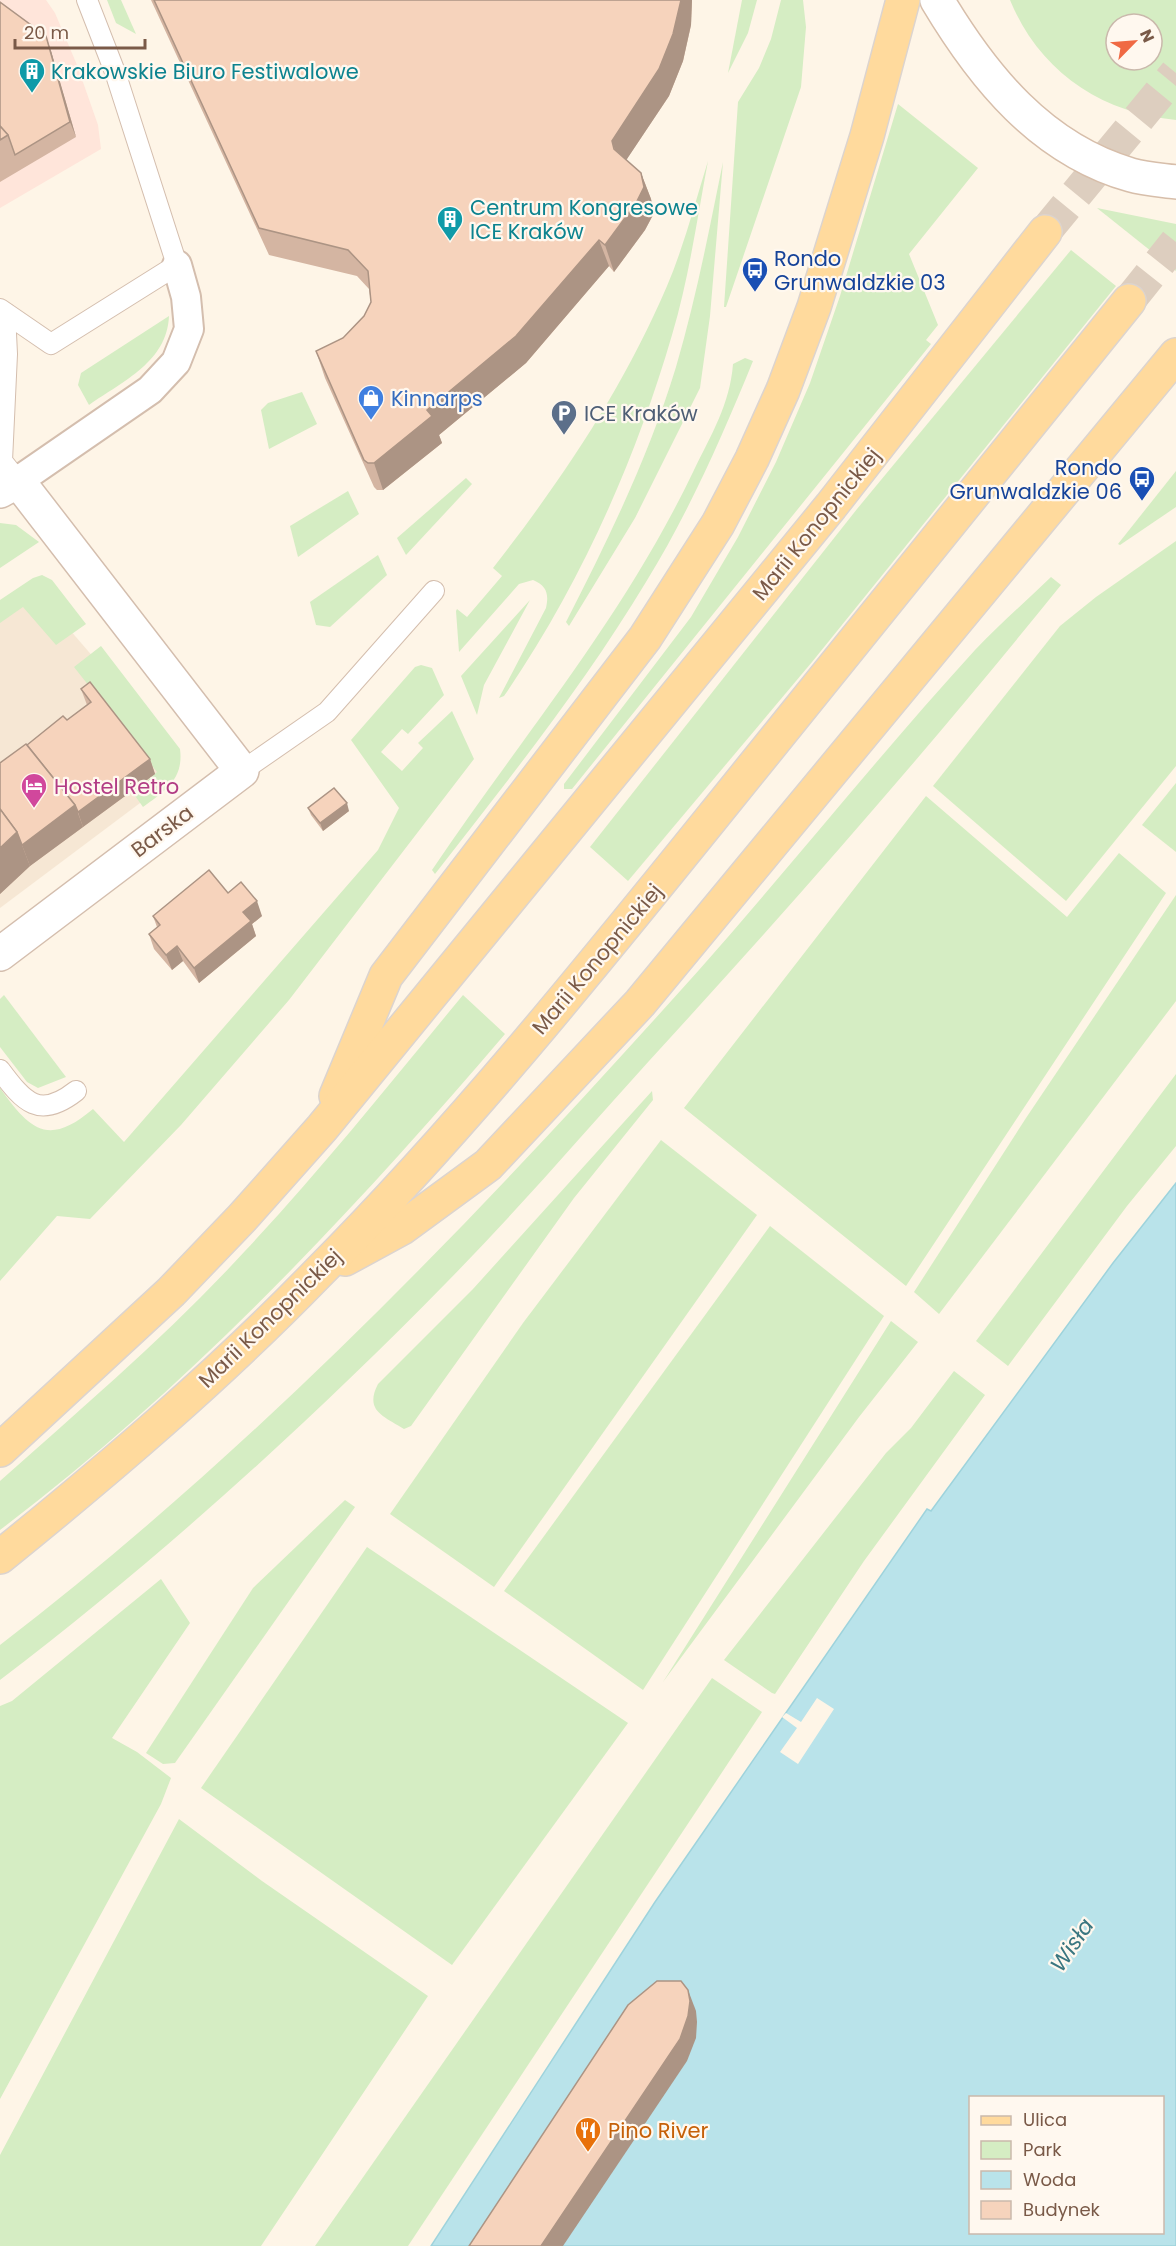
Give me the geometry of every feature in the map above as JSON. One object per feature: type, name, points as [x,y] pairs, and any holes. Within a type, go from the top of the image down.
[{"type":"main road","points":[[322,1128],[386,976],[645,638],[718,525],[752,459],[783,390],[814,307],[867,136],[903,0]]},
{"type":"main road","name":"Marii Konopnickiej","points":[[0,1450],[171,1293],[322,1128],[824,515],[1045,232]]},
{"type":"main road","name":"Marii Konopnickiej","points":[[0,1557],[126,1455],[317,1274],[428,1157],[548,1018],[1129,301]]},
{"type":"main road","points":[[317,1274],[402,1228],[488,1164],[640,1003],[1176,354]]},
{"type":"street","points":[[937,0],[956,31],[993,81],[1022,113],[1056,140],[1092,161],[1122,171],[1176,182]]},
{"type":"street","points":[[177,265],[186,297],[189,329],[176,362],[150,390],[9,486],[242,771]]},
{"type":"street","name":"Barska","points":[[0,954],[242,771]]},
{"type":"lane","points":[[3,311],[51,344],[177,265],[115,72],[87,0]]},
{"type":"lane","points":[[3,311],[7,354],[3,461],[9,486]]},
{"type":"lane","name":"Barska","points":[[242,771],[327,712],[434,591]]},
{"type":"lane","points":[[0,1070],[20,1096],[40,1107],[52,1106],[76,1091]]},
{"type":"shaded area","points":[[0,0],[46,0],[55,13],[77,65],[98,125],[101,149],[0,208]]},
{"type":"shaded area","points":[[31,585],[171,747],[168,782],[0,908],[0,605]]},
{"type":"green space","points":[[107,0],[121,0],[136,34],[116,23]]},
{"type":"green space","points":[[742,0],[757,0],[748,33],[728,73]]},
{"type":"green space","points":[[781,0],[803,0],[806,27],[801,87],[726,307],[724,307],[738,102],[759,68],[771,39]]},
{"type":"green space","points":[[1010,0],[1176,0],[1176,120],[1149,116],[1098,98],[1055,67],[1022,25]]},
{"type":"green space","points":[[898,104],[978,168],[909,254],[938,325],[926,340],[931,344],[572,789],[564,789],[564,784],[691,617],[738,537],[776,462],[810,383],[840,296]]},
{"type":"green space","points":[[708,161],[678,314],[641,430],[602,522],[557,611],[504,696],[499,698],[546,608],[546,591],[533,580],[519,584],[459,652],[456,611],[457,609],[467,617],[502,576],[493,568],[543,502],[611,398],[667,286],[684,240]]},
{"type":"green space","points":[[723,162],[710,316],[700,388],[635,518],[569,626],[566,622],[627,497],[676,367],[702,265]]},
{"type":"green space","points":[[1097,208],[1176,224],[1176,271]]},
{"type":"green space","points":[[1071,250],[1116,286],[812,662],[628,881],[590,847],[857,509]]},
{"type":"green space","points":[[169,316],[166,332],[152,358],[129,378],[89,405],[78,385],[81,373]]},
{"type":"green space","points":[[745,358],[753,361],[717,446],[662,556],[572,695],[435,874],[432,870],[604,626],[636,576],[666,524],[713,432],[728,393],[733,364]]},
{"type":"green space","points":[[302,392],[317,424],[269,449],[261,410],[268,403]]},
{"type":"green space","points":[[1176,471],[1176,507],[1120,545],[1118,544]]},
{"type":"green space","points":[[466,478],[472,484],[406,555],[397,538]]},
{"type":"green space","points":[[348,491],[359,514],[298,557],[290,526]]},
{"type":"green space","points":[[0,523],[16,525],[39,542],[0,568]]},
{"type":"green space","points":[[1176,541],[1176,766],[1066,901],[933,786],[1060,626],[1096,597]]},
{"type":"green space","points":[[378,555],[387,575],[330,627],[316,625],[310,602]]},
{"type":"green space","points":[[42,575],[52,580],[86,624],[56,645],[23,607],[0,623],[0,600],[33,578]]},
{"type":"green space","points":[[1051,577],[1061,585],[910,767],[755,944],[473,1255],[340,1388],[231,1489],[117,1587],[0,1680],[0,1645],[188,1490],[365,1324],[450,1238],[535,1150],[699,970],[975,650]]},
{"type":"green space","points":[[530,600],[484,685],[477,715],[461,676]]},
{"type":"green space","points":[[101,646],[180,749],[176,776],[165,790],[143,807],[133,793],[157,772],[74,667]]},
{"type":"green space","points":[[421,665],[432,668],[444,695],[408,734],[402,729],[381,752],[402,771],[423,748],[418,743],[452,711],[474,759],[289,1000],[181,1125],[90,1219],[57,1216],[0,1281],[0,1088],[21,1114],[41,1128],[52,1130],[64,1128],[93,1109],[124,1142],[378,850],[399,808],[351,740],[415,667]]},
{"type":"green space","points":[[1176,783],[1176,852],[1142,825]]},
{"type":"green space","points":[[926,796],[1067,917],[1119,853],[1166,893],[906,1286],[684,1108]]},
{"type":"green space","points":[[1176,895],[1176,1001],[939,1314],[914,1292],[1026,1118]]},
{"type":"green space","points":[[4,995],[66,1077],[38,1088],[27,1082],[0,1047],[0,999]]},
{"type":"green space","points":[[463,995],[505,1034],[388,1167],[266,1296],[137,1417],[70,1475],[0,1530],[0,1481],[126,1369],[216,1282],[329,1157]]},
{"type":"green space","points":[[1176,1074],[1176,1146],[1127,1206],[1008,1366],[976,1341]]},
{"type":"green space","points":[[652,1091],[653,1100],[574,1198],[411,1426],[404,1429],[378,1412],[373,1401],[378,1384],[473,1289]]},
{"type":"green space","points":[[661,1140],[757,1215],[494,1587],[390,1514],[523,1323]]},
{"type":"green space","points":[[770,1226],[884,1316],[643,1690],[504,1591]]},
{"type":"green space","points":[[891,1321],[918,1342],[859,1417],[663,1682]]},
{"type":"green space","points":[[954,1371],[985,1395],[864,1561],[775,1694],[772,1693],[724,1660],[886,1453],[911,1428]]},
{"type":"green space","points":[[345,1500],[355,1507],[175,1763],[163,1764],[146,1753],[253,1588]]},
{"type":"green space","points":[[367,1547],[628,1723],[452,1965],[201,1788]]},
{"type":"green space","points":[[161,1579],[190,1623],[112,1738],[137,1752],[171,1778],[161,1804],[0,2099],[0,1706],[12,1701]]},
{"type":"green space","points":[[712,1678],[762,1712],[408,2246],[315,2246]]},
{"type":"green space","points":[[179,1819],[262,1881],[428,1996],[261,2246],[0,2246],[0,2155]]},
{"type":"water","name":"Wisła","points":[[1176,1183],[1176,2246],[431,2246],[655,1902],[927,1509],[931,1511],[1113,1263]]},
{"type":"pier","points":[[817,1698],[834,1709],[798,1764],[780,1752],[797,1728],[782,1717],[786,1713],[801,1722]]},
{"type":"building","name":"Centrum Kongresowe ICE Kraków","points":[[154,0],[681,0],[673,34],[659,69],[612,141],[614,149],[641,173],[644,187],[636,203],[605,245],[599,240],[516,336],[427,410],[432,416],[374,463],[368,463],[364,460],[316,351],[343,338],[364,316],[371,302],[368,271],[348,250],[259,228]]},
{"type":"building","name":"Krakowskie Biuro Festiwalowe","points":[[0,2],[46,36],[70,122],[15,155],[8,135],[0,126]]},
{"type":"building","points":[[0,126],[8,135],[0,140]]},
{"type":"building","points":[[90,682],[150,759],[78,812],[75,805],[27,745],[63,716],[67,720],[91,702],[81,689]]},
{"type":"building","name":"Hostel Retro","points":[[26,744],[75,805],[22,845],[17,832],[0,809],[0,763]]},
{"type":"building","points":[[334,788],[347,803],[320,823],[308,808]]},
{"type":"building","points":[[0,809],[17,832],[0,848]]},
{"type":"building","points":[[209,870],[228,893],[241,882],[257,901],[243,912],[251,921],[194,968],[177,946],[166,955],[149,934],[160,925],[153,916]]},
{"type":"building","name":"Pino River","points":[[657,1981],[681,1981],[688,1990],[690,2001],[688,2016],[680,2039],[541,2246],[469,2246],[628,2005]]},
{"type":"tunnel","points":[[1045,232],[1176,73]]},
{"type":"tunnel","points":[[1129,301],[1176,242]]},
{"type":"place","name":"Krakowskie Biuro Festiwalowe","points":[[32,94]]},
{"type":"place","name":"Centrum Kongresowe ICE Kraków","points":[[450,242]]},
{"type":"place","name":"Rondo Grunwaldzkie 03","points":[[755,293]]},
{"type":"place","name":"Kinnarps","points":[[371,421]]},
{"type":"place","name":"ICE Kraków","points":[[564,436]]},
{"type":"place","name":"Rondo Grunwaldzkie 06","points":[[1142,502]]},
{"type":"place","name":"Hostel Retro","points":[[34,809]]},
{"type":"place","name":"Pino River","points":[[588,2153]]}]
